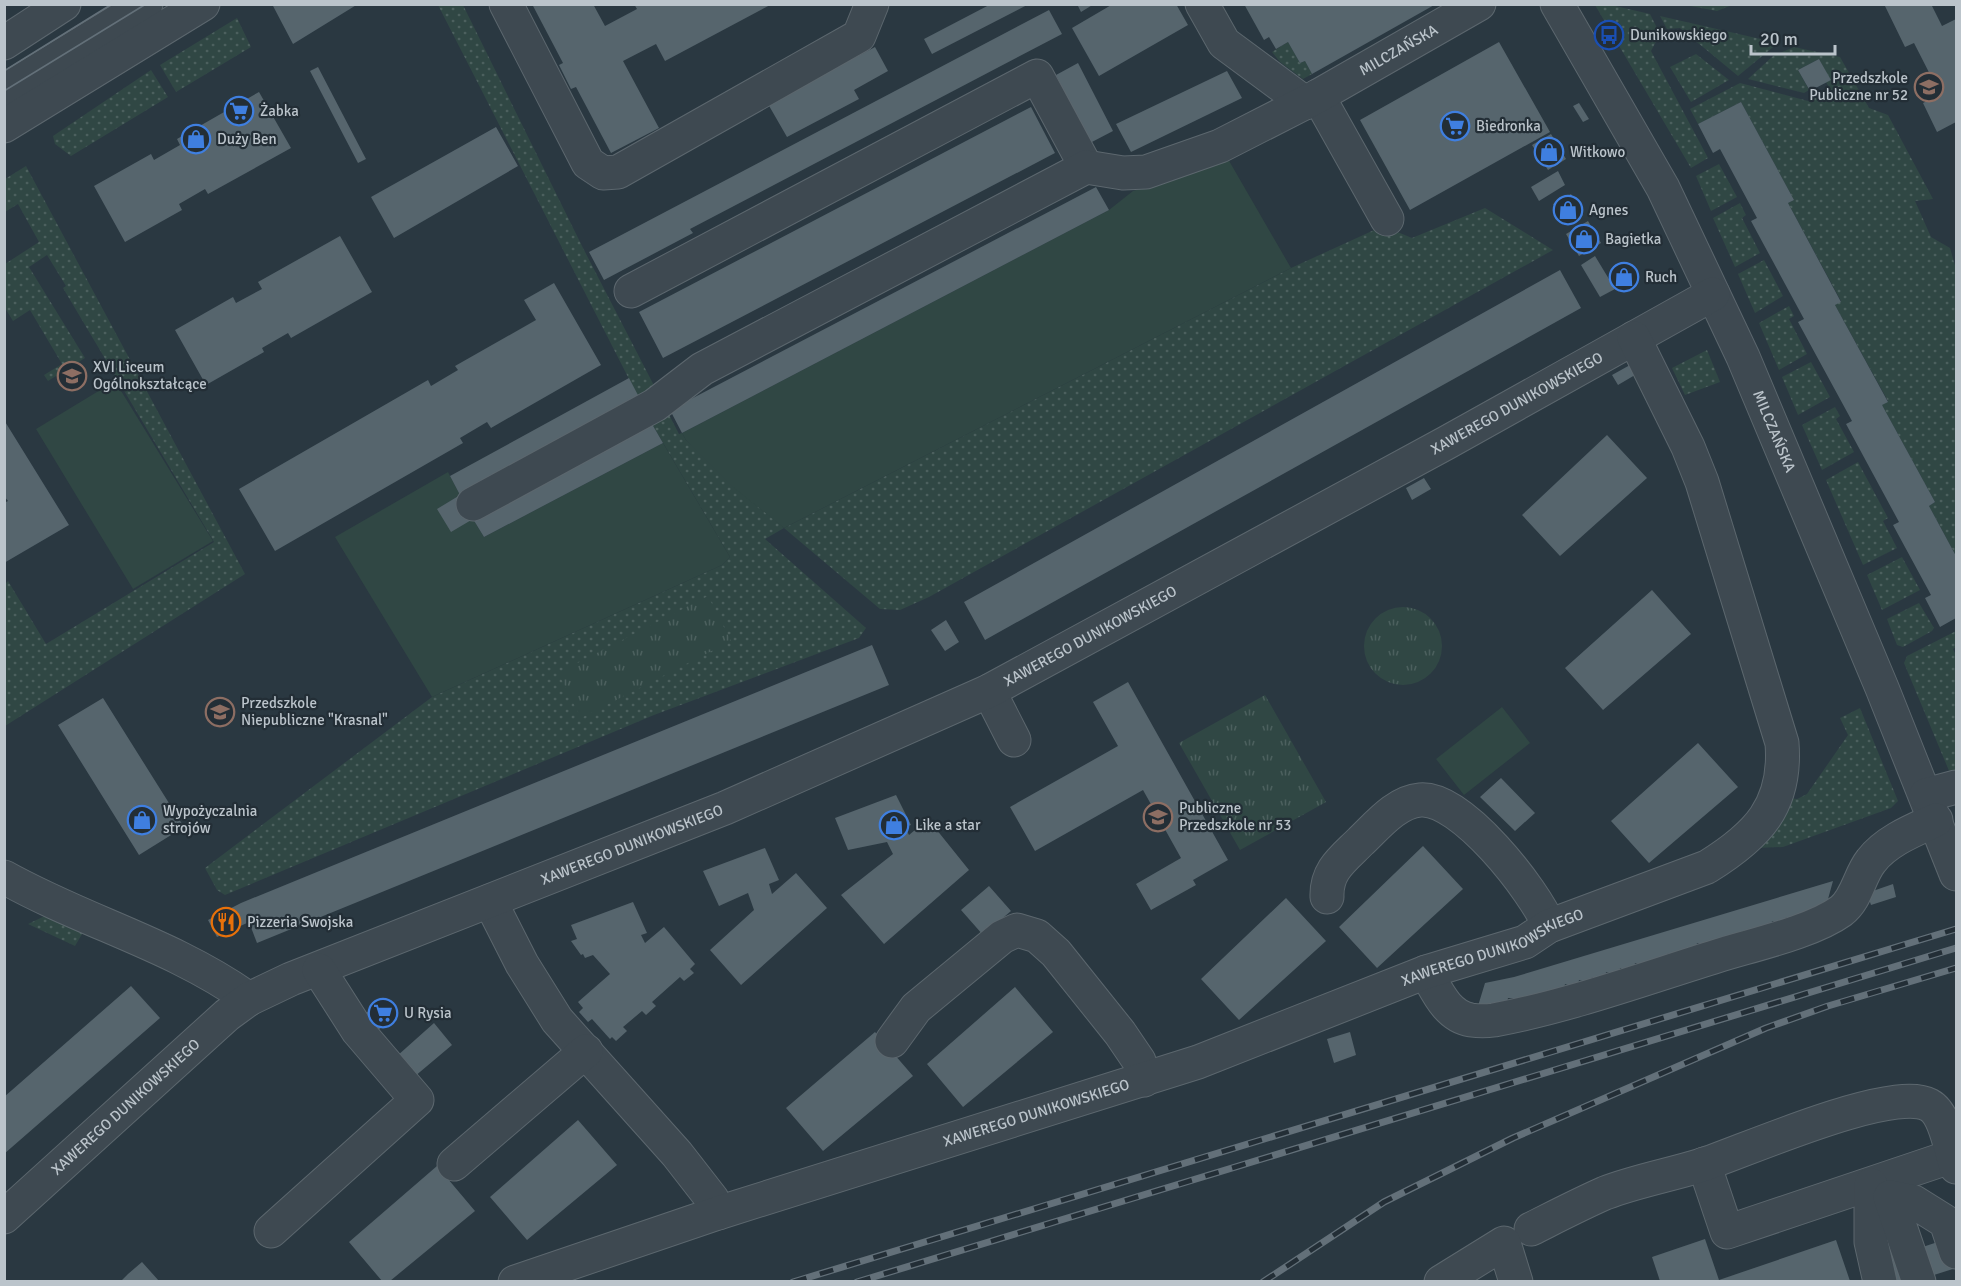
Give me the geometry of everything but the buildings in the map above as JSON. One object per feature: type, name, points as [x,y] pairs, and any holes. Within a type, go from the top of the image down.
[{"type":"street","points":[[4,43],[64,4]]},
{"type":"street","points":[[4,70],[112,4]]},
{"type":"street","points":[[4,91],[146,4]]},
{"type":"street","points":[[4,126],[203,4]]},
{"type":"street","points":[[506,4],[588,163],[603,173],[618,172],[859,36],[872,4]]},
{"type":"street","points":[[1202,4],[1224,43],[1311,100],[1387,219]]},
{"type":"street","name":"MILCZAŃSKA","points":[[1086,166],[1123,173],[1157,169],[1220,146],[1311,100],[1479,4]]},
{"type":"street","name":"MILCZAŃSKA","points":[[1557,4],[1663,188],[1747,367],[1939,800],[1956,874]]},
{"type":"street","points":[[473,504],[655,405],[702,369],[1086,166],[1037,76],[631,291]]},
{"type":"street","name":"XAWEREGO DUNIKOWSKIEGO","points":[[4,1217],[227,1015],[249,999],[724,808],[989,691],[1446,443],[1713,294]]},
{"type":"street","name":"XAWEREGO DUNIKOWSKIEGO","points":[[515,1281],[718,1213],[1198,1062],[1426,972],[1525,942],[1549,927],[1707,867],[1728,854],[1759,826],[1772,808],[1780,789],[1784,770],[1776,719],[1702,482],[1671,410],[1634,338]]},
{"type":"street","points":[[989,691],[1014,740]]},
{"type":"street","points":[[1327,897],[1330,872],[1380,823],[1402,805],[1418,800],[1433,800],[1463,816],[1532,892],[1549,927]]},
{"type":"street","points":[[1426,972],[1448,1007],[1456,1014],[1470,1020],[1491,1021],[1575,1000],[1780,936],[1840,911],[1848,904],[1870,861],[1879,852],[1906,834],[1939,800]]},
{"type":"street","points":[[4,877],[34,894],[198,967],[249,999]]},
{"type":"street","points":[[490,901],[522,964],[557,1020],[677,1154],[712,1199],[718,1213]]},
{"type":"street","points":[[892,1041],[916,1008],[1002,937],[1017,930],[1037,936],[1056,953],[1120,1033],[1139,1061],[1144,1080]]},
{"type":"street","points":[[271,1231],[417,1100],[358,1031],[320,970]]},
{"type":"street","points":[[454,1164],[586,1051]]},
{"type":"street","points":[[1531,1229],[1606,1193],[1704,1164],[1844,1113],[1905,1101],[1920,1101],[1931,1106],[1940,1116],[1954,1161],[1890,1191],[1727,1232],[1704,1164]]},
{"type":"street","points":[[1890,1191],[1946,1222],[1956,1252]]},
{"type":"street","points":[[1880,1281],[1871,1242],[1890,1191]]},
{"type":"street","points":[[1890,1191],[1881,1223],[1900,1281]]},
{"type":"street","points":[[1890,1191],[1919,1281]]},
{"type":"street","points":[[1890,1191],[1941,1275],[1940,1281]]},
{"type":"street","points":[[1441,1281],[1504,1243],[1516,1281]]},
{"type":"green space","points":[[438,5],[463,5],[583,248],[679,434],[682,433],[686,440],[784,528],[765,539],[866,628],[859,638],[654,715],[225,895],[217,890],[205,868],[432,697],[722,565],[730,557],[652,424]]},
{"type":"green space","points":[[1595,5],[1611,5],[1650,14],[1660,34],[1651,51],[1708,158],[1691,168]]},
{"type":"green space","points":[[1685,5],[1732,5],[1717,11]]},
{"type":"green space","points":[[1660,16],[1778,43],[1738,76],[1680,28],[1667,29]]},
{"type":"green space","points":[[237,18],[251,47],[176,92],[160,65]]},
{"type":"green space","points":[[1288,42],[1300,63],[1305,61],[1312,74],[1303,79],[1280,62],[1272,52]]},
{"type":"green space","points":[[1794,47],[1840,57],[1869,108],[1888,115],[1933,199],[1915,201],[1931,237],[1950,248],[1956,269],[1956,556],[1929,506],[1935,502],[1882,405],[1888,401],[1835,305],[1841,301],[1788,203],[1794,200],[1741,102],[1698,124],[1690,109],[1740,83],[1808,101],[1830,89],[1826,82],[1830,79],[1819,59],[1798,70],[1809,90],[1804,93],[1748,79],[1773,56]]},
{"type":"green space","points":[[1696,54],[1729,80],[1691,102],[1670,67]]},
{"type":"green space","points":[[151,70],[168,97],[71,156],[55,144],[53,136]]},
{"type":"green space","points":[[1228,159],[1291,268],[784,528],[733,487],[686,440],[682,433],[1109,210],[1133,191]]},
{"type":"green space","points":[[1719,164],[1737,197],[1711,211],[1696,176]]},
{"type":"green space","points":[[26,166],[245,574],[5,726],[5,584],[8,581],[46,644],[214,542],[63,288],[66,286],[47,255],[29,267],[85,358],[48,381],[44,375],[62,364],[30,310],[13,321],[5,308],[5,264],[39,242],[18,204],[5,212],[5,179]]},
{"type":"green space","points":[[1740,203],[1746,215],[1742,218],[1760,253],[1735,267],[1713,218]]},
{"type":"green space","points":[[1485,208],[1553,250],[929,597],[900,610],[880,609],[784,528],[1291,268],[1383,226],[1412,238]]},
{"type":"green space","points":[[1764,260],[1783,296],[1755,313],[1738,274]]},
{"type":"green space","points":[[1789,306],[1794,316],[1789,319],[1807,354],[1779,370],[1759,323]]},
{"type":"green space","points":[[1707,350],[1720,382],[1685,395],[1672,368]]},
{"type":"green space","points":[[1811,362],[1830,397],[1798,415],[1782,377]]},
{"type":"green space","points":[[115,381],[213,541],[133,589],[36,429]]},
{"type":"green space","points":[[1835,407],[1840,416],[1836,419],[1854,452],[1822,470],[1802,425]]},
{"type":"green space","points":[[663,443],[730,557],[722,565],[432,697],[335,537],[448,472],[460,495],[438,509],[473,519],[484,537]]},
{"type":"green space","points":[[1858,462],[1888,518],[1883,521],[1897,548],[1863,565],[1826,480]]},
{"type":"green space","points":[[1902,557],[1920,590],[1882,610],[1867,575]]},
{"type":"green space","points":[[708,596],[731,641],[581,718],[558,673]]},
{"type":"green space","points":[[1919,603],[1934,628],[1903,647],[1897,645],[1887,619]]},
{"type":"green space","points":[[1403,607],[1418,610],[1435,624],[1442,646],[1439,661],[1425,678],[1403,685],[1388,682],[1371,668],[1364,646],[1367,631],[1381,614]]},
{"type":"green space","points":[[1956,631],[1956,647],[1953,649],[1956,655],[1956,777],[1952,778],[1904,663],[1907,656]]},
{"type":"green space","points":[[1265,695],[1326,802],[1240,850],[1179,743]]},
{"type":"green space","points":[[1502,707],[1530,743],[1464,795],[1436,759]]},
{"type":"green space","points":[[1860,708],[1898,801],[1891,808],[1783,847],[1755,848],[1790,798],[1797,799],[1807,794],[1848,735],[1840,718]]},
{"type":"green space","points":[[51,913],[85,929],[75,946],[28,924]]},
{"type":"tram line","points":[[4,71],[112,4]]},
{"type":"tram line","points":[[4,91],[146,4]]},
{"type":"railway","points":[[793,1282],[1956,929]]},
{"type":"railway","points":[[857,1282],[1956,948]]},
{"type":"railway","points":[[1263,1282],[1384,1202],[1513,1138],[1766,1028],[1828,1006],[1956,968]]},
{"type":"place","name":"Dunikowskiego","points":[[1609,35]]},
{"type":"place","name":"Przedszkole Publiczne nr 52","points":[[1929,87]]},
{"type":"place","name":"Żabka","points":[[239,111]]},
{"type":"place","name":"Biedronka","points":[[1455,126]]},
{"type":"place","name":"Duży Ben","points":[[196,139]]},
{"type":"place","name":"Witkowo","points":[[1549,152]]},
{"type":"place","name":"Agnes","points":[[1568,210]]},
{"type":"place","name":"Bagietka","points":[[1584,239]]},
{"type":"place","name":"Ruch","points":[[1624,277]]},
{"type":"place","name":"XVI Liceum Ogólnokształcące","points":[[72,376]]},
{"type":"place","name":"Przedszkole Niepubliczne \"Krasnal\"","points":[[220,712]]},
{"type":"place","name":"Publiczne Przedszkole nr 53","points":[[1158,817]]},
{"type":"place","name":"Wypożyczalnia strojów","points":[[142,820]]},
{"type":"place","name":"Like a star","points":[[894,825]]},
{"type":"place","name":"Pizzeria Swojska","points":[[226,922]]},
{"type":"place","name":"U Rysia","points":[[383,1013]]}]
